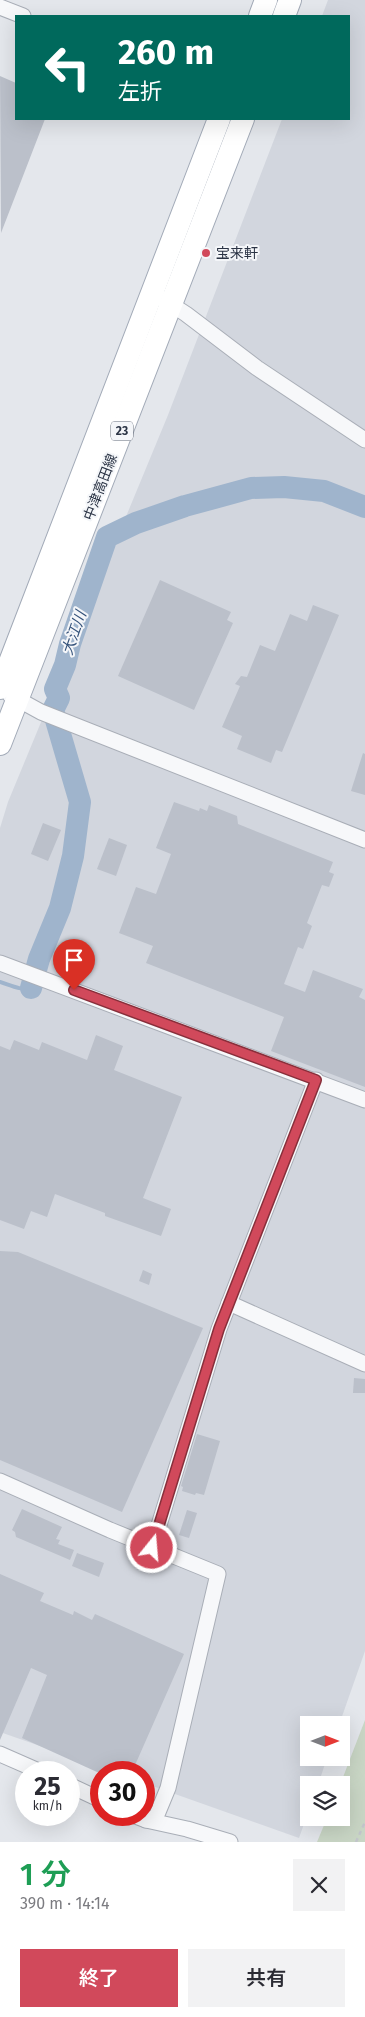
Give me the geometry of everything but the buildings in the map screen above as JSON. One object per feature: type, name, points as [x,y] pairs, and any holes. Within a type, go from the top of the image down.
[{"type":"main road","points":[[260,15],[266,0]]},
{"type":"main road","points":[[284,15],[290,0]]},
{"type":"main road","name":"中津高田線","points":[[162,299],[219,120]]},
{"type":"main road","name":"中津高田線","points":[[0,744],[6,692],[162,299],[243,120]]},
{"type":"street","points":[[0,7],[20,15]]},
{"type":"street","points":[[162,299],[257,368],[365,440]]},
{"type":"street","points":[[6,692],[41,712],[365,840]]},
{"type":"street","points":[[0,963],[316,1080],[365,1100]]},
{"type":"street","points":[[152,1548],[216,1338],[316,1080]]},
{"type":"street","points":[[229,1303],[365,1364]]},
{"type":"street","points":[[0,1481],[152,1548],[218,1574],[168,1788],[155,1816]]},
{"type":"street","points":[[0,1754],[16,1761]]},
{"type":"street","points":[[155,1822],[230,1842]]},
{"type":"path","points":[[356,1842],[365,1822]]},
{"type":"shaded area","points":[[328,0],[365,0],[365,1651],[342,1716],[300,1716],[300,1766],[324,1766],[321,1776],[300,1776],[300,1826],[303,1826],[299,1838],[155,1787],[155,1761],[90,1761],[90,1764],[0,1732],[0,828],[8,802],[168,415],[282,120],[350,120],[350,15],[322,15]]},
{"type":"green space","points":[[365,1720],[365,1842],[317,1842],[324,1826],[350,1826],[350,1776],[343,1776],[347,1766],[350,1766],[350,1759]]},
{"type":"waterway","name":"大江川","points":[[31,988],[39,959],[60,908],[73,856],[80,802],[53,710],[59,698],[55,689],[65,665],[70,644],[107,537],[136,523],[185,506],[251,488],[284,487],[324,491],[365,507]]},
{"type":"waterway","points":[[0,982],[19,988],[31,988]]},
{"type":"place","name":"宝来軒","points":[[206,253]]},
{"type":"route","points":[[74,990],[316,1080],[219,1329],[152,1548]]}]
